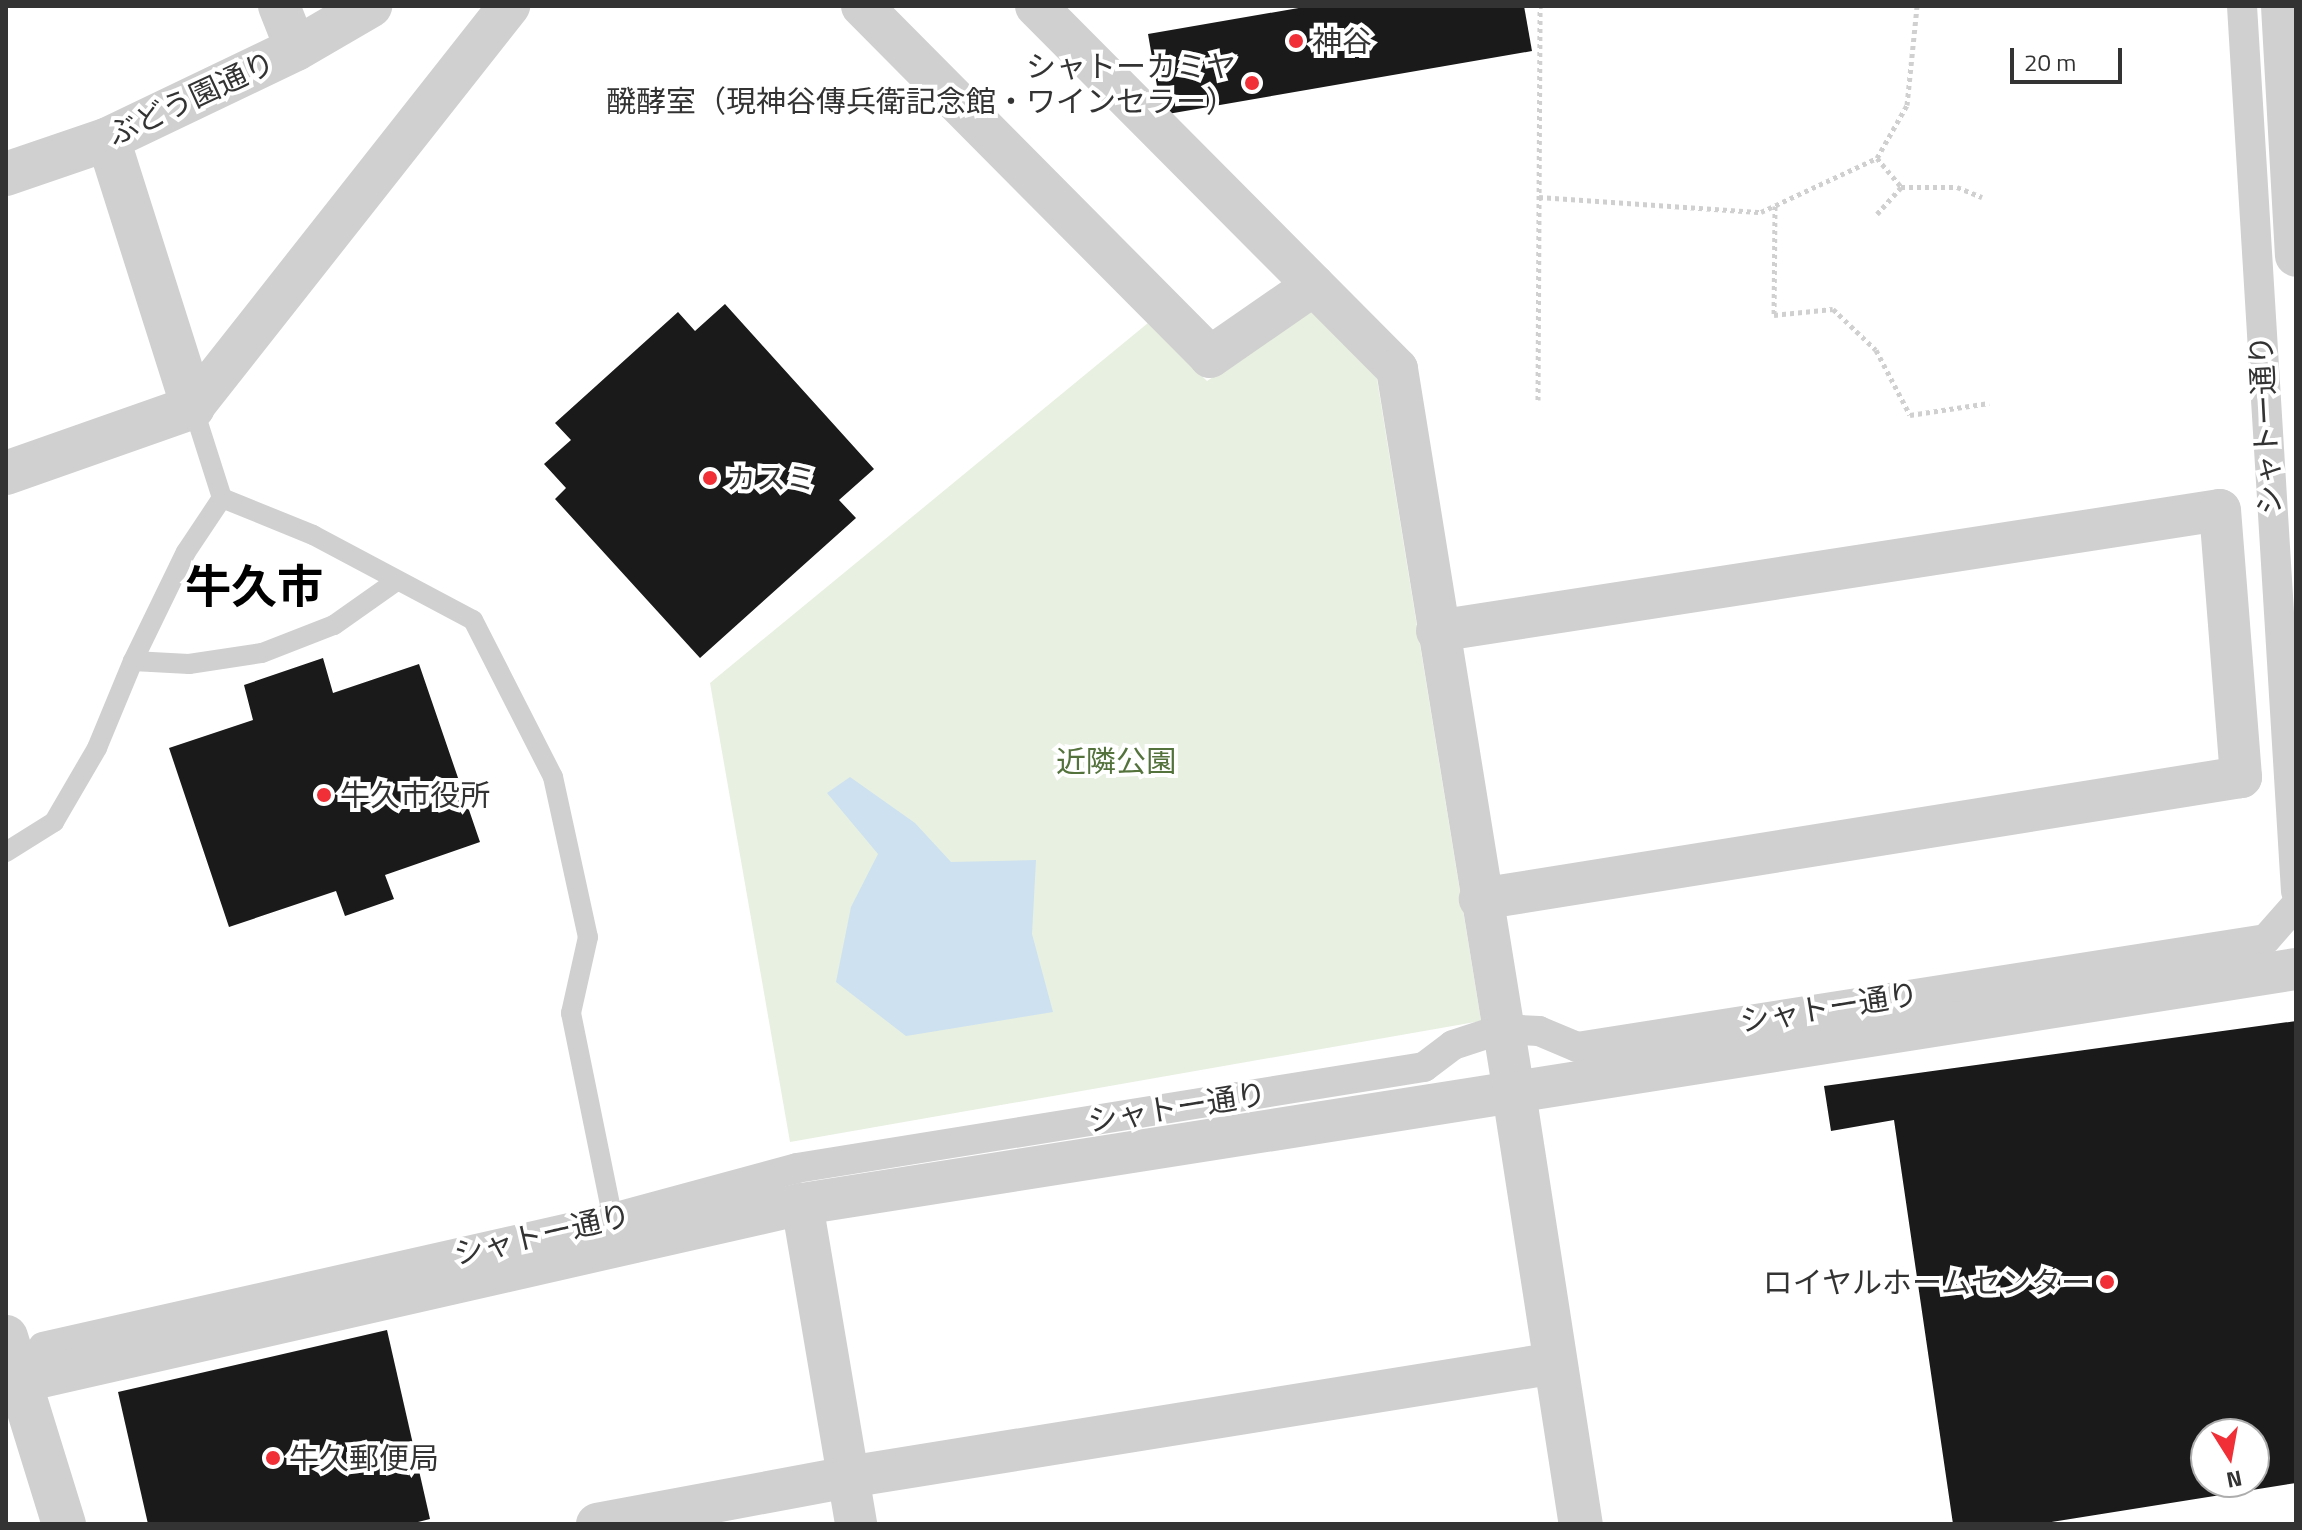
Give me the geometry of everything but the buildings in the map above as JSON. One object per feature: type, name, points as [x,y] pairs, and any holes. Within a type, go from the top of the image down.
[{"type":"street","points":[[279,6],[296,49]]},
{"type":"street","name":"ぶどう園通り","points":[[6,174],[108,139],[296,49],[370,6]]},
{"type":"street","points":[[6,473],[193,407],[509,6]]},
{"type":"street","points":[[862,6],[1210,357],[1314,285]]},
{"type":"street","points":[[1036,6],[1397,369],[1581,1524]]},
{"type":"street","name":"シャトー通り","points":[[2242,6],[2296,891]]},
{"type":"street","points":[[2282,6],[2296,256]]},
{"type":"street","points":[[108,139],[193,407]]},
{"type":"street","points":[[1437,631],[2220,510],[2241,777],[1480,899]]},
{"type":"street","name":"シャトー通り","points":[[615,1232],[797,1168],[1424,1067],[1453,1045],[1502,1029],[1539,1031],[1577,1047],[2266,939],[2296,905]]},
{"type":"street","points":[[64,1524],[19,1362],[615,1232],[2296,969]]},
{"type":"street","points":[[802,1204],[856,1524]]},
{"type":"street","points":[[597,1524],[848,1477],[1556,1363]]},
{"type":"lane","points":[[193,407],[222,498]]},
{"type":"lane","points":[[222,498],[313,535],[395,582],[473,620],[553,777],[588,937],[571,1013],[615,1232]]},
{"type":"lane","points":[[6,852],[54,822],[97,748],[133,661],[186,552],[222,498]]},
{"type":"lane","points":[[133,661],[189,664],[262,653],[334,625],[395,582]]},
{"type":"path","points":[[1538,400],[1540,6]]},
{"type":"path","points":[[1539,197],[1761,212],[1877,158],[1907,105],[1917,6]]},
{"type":"path","points":[[1877,158],[1901,187]]},
{"type":"path","points":[[1877,214],[1901,187],[1957,187],[1982,197]]},
{"type":"path","points":[[1775,206],[1774,315],[1833,309],[1876,350],[1910,415],[1989,403]]},
{"type":"green space","name":"近隣公園","points":[[1312,311],[1376,373],[1481,1021],[790,1142],[710,683],[1148,323],[1207,381]]},
{"type":"water","points":[[850,777],[915,823],[951,862],[1036,860],[1032,934],[1053,1012],[906,1036],[836,982],[851,907],[878,854],[827,793]]},
{"type":"place","name":"神谷","points":[[1296,41]]},
{"type":"place","name":"シャトーカミヤ 醗酵室（現神谷傳兵衛記念館・ワインセラー）","points":[[1252,83]]},
{"type":"place","name":"カスミ","points":[[710,478]]},
{"type":"place","name":"牛久市役所","points":[[324,795]]},
{"type":"place","name":"ロイヤルホームセンター","points":[[2107,1282]]},
{"type":"place","name":"牛久郵便局","points":[[273,1458]]},
{"type":"district","name":"牛久市","points":[[254,586]]}]
